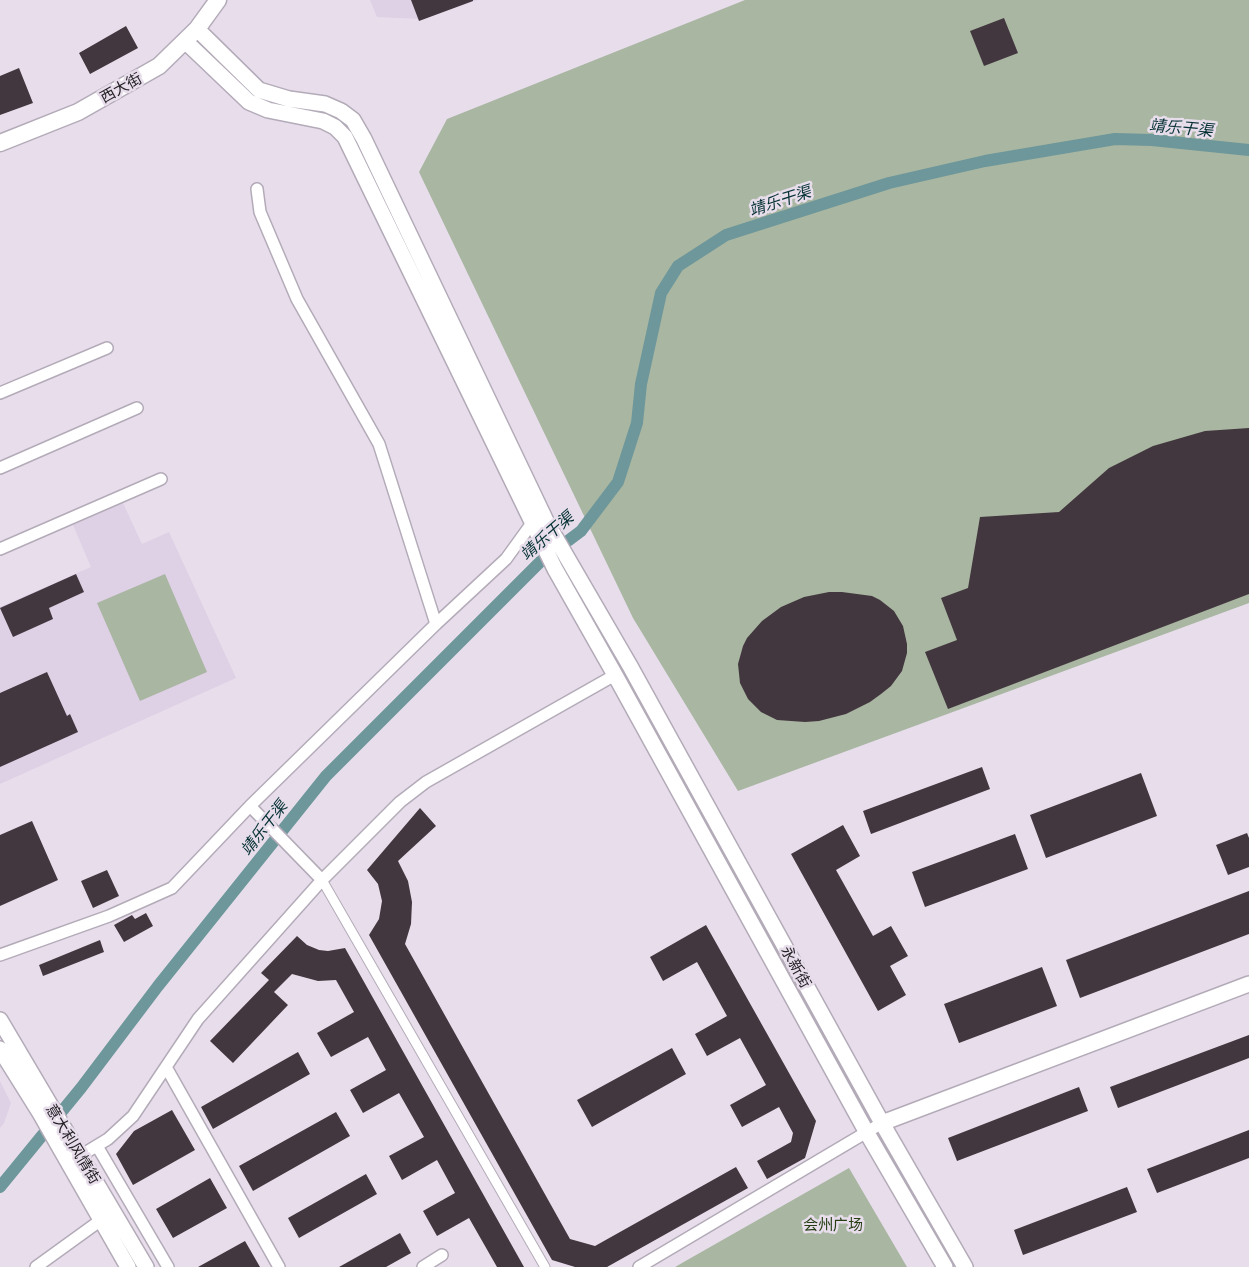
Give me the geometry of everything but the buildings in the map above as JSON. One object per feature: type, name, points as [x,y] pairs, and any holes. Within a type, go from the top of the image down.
[{"type":"main road","name":"西大街","points":[[0,143],[78,112],[160,66],[197,29],[213,2]]},
{"type":"street","points":[[197,29],[260,90],[289,99],[324,104],[341,111],[353,120],[364,139],[538,526]]},
{"type":"street","points":[[185,41],[249,102],[268,110],[323,121],[335,127],[346,137],[538,526]]},
{"type":"street","points":[[257,190],[260,212],[297,299],[379,444],[436,624]]},
{"type":"street","points":[[0,393],[107,348]]},
{"type":"street","points":[[0,468],[137,408]]},
{"type":"street","points":[[0,549],[160,479]]},
{"type":"street","points":[[0,955],[109,916],[172,888],[250,806],[538,526]]},
{"type":"street","name":"永新街","points":[[538,526],[570,564],[630,666],[882,1123],[965,1267]]},
{"type":"street","name":"永新街","points":[[538,526],[555,569],[867,1133],[945,1267]]},
{"type":"street","points":[[74,1159],[108,1139],[133,1116],[198,1019],[322,880],[400,802],[426,782],[630,666]]},
{"type":"street","points":[[250,806],[322,880],[545,1267]]},
{"type":"street","points":[[639,1267],[882,1123],[1249,984]]},
{"type":"street","name":"意大利风情街","points":[[0,1020],[58,1132],[146,1267]]},
{"type":"street","name":"意大利风情街","points":[[0,1049],[44,1108]]},
{"type":"street","points":[[166,1067],[279,1267]]},
{"type":"street","points":[[97,1146],[168,1267]]},
{"type":"street","name":"意大利风情街","points":[[74,1159],[101,1220],[128,1267]]},
{"type":"street","points":[[36,1267],[101,1220]]},
{"type":"street","points":[[423,1267],[442,1255]]},
{"type":"shaded area","points":[[370,0],[478,0],[422,19],[377,17]]},
{"type":"shaded area","points":[[123,503],[142,544],[169,532],[236,678],[0,784],[0,607],[91,567],[73,525]]},
{"type":"shaded area","points":[[0,1081],[11,1103],[4,1123],[0,1128]]},
{"type":"green space","points":[[745,0],[1249,0],[1249,603],[738,791],[633,618],[419,172],[447,119]]},
{"type":"green space","points":[[165,574],[207,672],[140,701],[97,603]]},
{"type":"green space","name":"会州广场","points":[[849,1168],[907,1267],[675,1267]]},
{"type":"waterway","name":"靖乐干渠","points":[[0,1187],[81,1088],[158,986],[326,776],[541,561],[581,531],[618,482],[637,423],[641,384],[661,293],[678,266],[726,235],[889,183],[985,161],[1115,139],[1152,140],[1249,150]]}]
